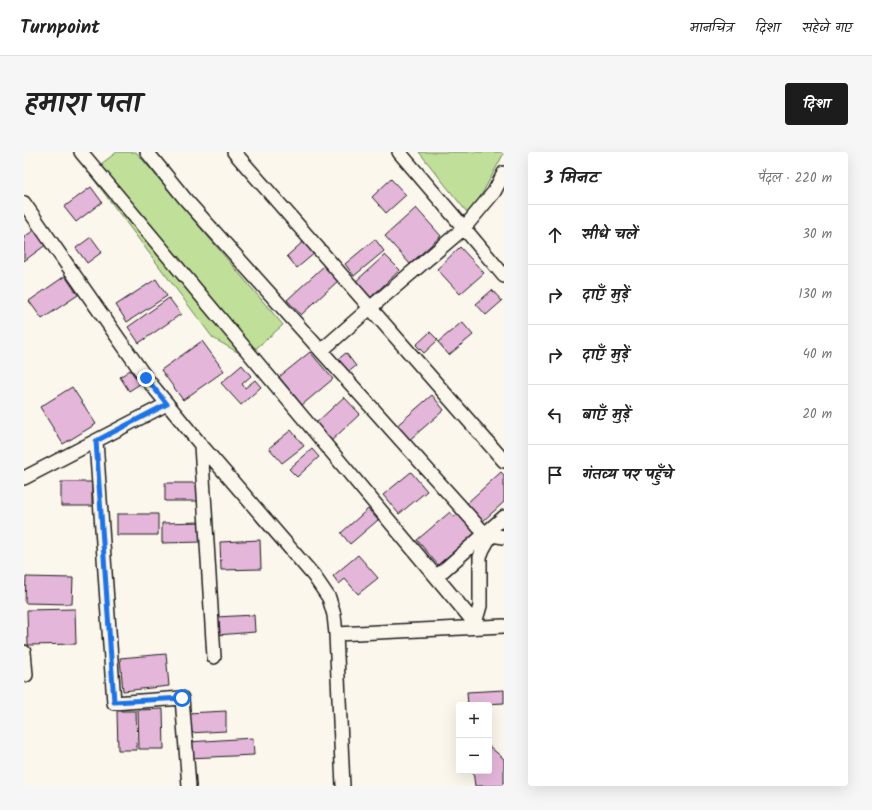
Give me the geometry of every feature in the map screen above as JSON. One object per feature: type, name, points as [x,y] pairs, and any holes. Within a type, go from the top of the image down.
[{"type":"street","points":[[81,152],[476,625]]},
{"type":"street","points":[[147,152],[186,200],[321,351],[493,535]]},
{"type":"street","points":[[234,152],[504,461]]},
{"type":"street","points":[[399,152],[504,276]]},
{"type":"street","points":[[321,351],[464,228],[499,194],[504,173]]},
{"type":"street","points":[[24,203],[146,378],[201,445],[314,576],[329,598],[334,615],[336,634],[343,786]]},
{"type":"street","points":[[24,478],[167,404]]},
{"type":"street","points":[[96,441],[114,702],[182,698],[189,786]]},
{"type":"street","points":[[201,445],[214,657]]},
{"type":"street","points":[[476,625],[480,606],[480,557],[483,549],[504,517]]},
{"type":"street","points":[[436,577],[493,535]]},
{"type":"street","points":[[336,634],[476,625],[504,626]]},
{"type":"street","points":[[24,652],[26,675]]},
{"type":"green space","points":[[117,152],[136,152],[283,325],[246,357],[213,338],[89,173]]},
{"type":"green space","points":[[419,152],[504,152],[504,153],[470,216]]},
{"type":"building","points":[[391,179],[406,195],[386,213],[372,197]]},
{"type":"building","points":[[91,187],[102,202],[76,222],[64,207]]},
{"type":"building","points":[[416,208],[441,236],[410,264],[385,236]]},
{"type":"building","points":[[36,229],[47,244],[24,261],[24,237]]},
{"type":"building","points":[[91,237],[102,252],[87,263],[76,248]]},
{"type":"building","points":[[375,239],[384,251],[354,276],[345,264]]},
{"type":"building","points":[[305,240],[316,252],[297,268],[287,256]]},
{"type":"building","points":[[460,247],[484,273],[460,294],[437,269]]},
{"type":"building","points":[[385,255],[400,270],[370,298],[355,282]]},
{"type":"building","points":[[325,265],[339,280],[301,315],[287,300]]},
{"type":"building","points":[[65,276],[78,295],[42,319],[29,301]]},
{"type":"building","points":[[156,279],[167,296],[127,322],[116,305]]},
{"type":"building","points":[[492,290],[502,301],[486,315],[476,304]]},
{"type":"building","points":[[169,298],[181,314],[139,343],[128,327]]},
{"type":"building","points":[[462,322],[473,335],[449,355],[438,342]]},
{"type":"building","points":[[430,332],[438,340],[424,353],[416,345]]},
{"type":"building","points":[[202,341],[224,371],[183,400],[161,370]]},
{"type":"building","points":[[310,352],[333,379],[302,405],[279,377]]},
{"type":"building","points":[[346,353],[356,366],[347,373],[337,360]]},
{"type":"building","points":[[242,365],[251,376],[242,384],[245,388],[255,380],[261,387],[241,405],[221,383]]},
{"type":"building","points":[[130,370],[140,384],[129,391],[120,377]]},
{"type":"building","points":[[72,387],[96,424],[63,444],[40,407]]},
{"type":"building","points":[[432,395],[444,410],[407,442],[394,428]]},
{"type":"building","points":[[344,397],[360,414],[331,441],[315,424]]},
{"type":"building","points":[[291,430],[304,446],[282,463],[269,448]]},
{"type":"building","points":[[312,449],[319,457],[297,477],[289,469]]},
{"type":"building","points":[[411,472],[427,491],[399,514],[383,495]]},
{"type":"building","points":[[501,472],[504,475],[504,502],[482,522],[466,504]]},
{"type":"building","points":[[61,482],[92,482],[92,506],[61,506]]},
{"type":"building","points":[[165,483],[201,483],[201,501],[165,501]]},
{"type":"building","points":[[368,509],[378,520],[350,544],[341,533]]},
{"type":"building","points":[[450,512],[454,517],[460,512],[477,532],[438,565],[417,540]]},
{"type":"building","points":[[117,514],[158,514],[158,535],[117,535]]},
{"type":"building","points":[[203,522],[203,542],[162,543],[162,523]]},
{"type":"building","points":[[260,540],[261,569],[221,570],[220,542]]},
{"type":"building","points":[[358,555],[378,578],[358,594],[345,579],[339,584],[333,576]]},
{"type":"building","points":[[26,577],[73,578],[72,604],[25,603]]},
{"type":"building","points":[[75,609],[76,644],[28,645],[27,610]]},
{"type":"building","points":[[254,615],[255,632],[217,635],[216,617]]},
{"type":"building","points":[[166,654],[169,686],[123,691],[120,658]]},
{"type":"building","points":[[504,690],[504,703],[468,702],[467,692]]},
{"type":"building","points":[[163,709],[164,749],[139,749],[138,710]]},
{"type":"building","points":[[117,711],[136,711],[137,750],[118,750]]},
{"type":"building","points":[[226,711],[226,731],[188,733],[188,713]]},
{"type":"building","points":[[253,738],[254,755],[189,758],[188,742]]},
{"type":"building","points":[[492,749],[504,759],[504,786],[475,786],[473,774],[492,774]]},
{"type":"route","points":[[146,378],[167,404],[96,441],[114,702],[182,698]]}]
